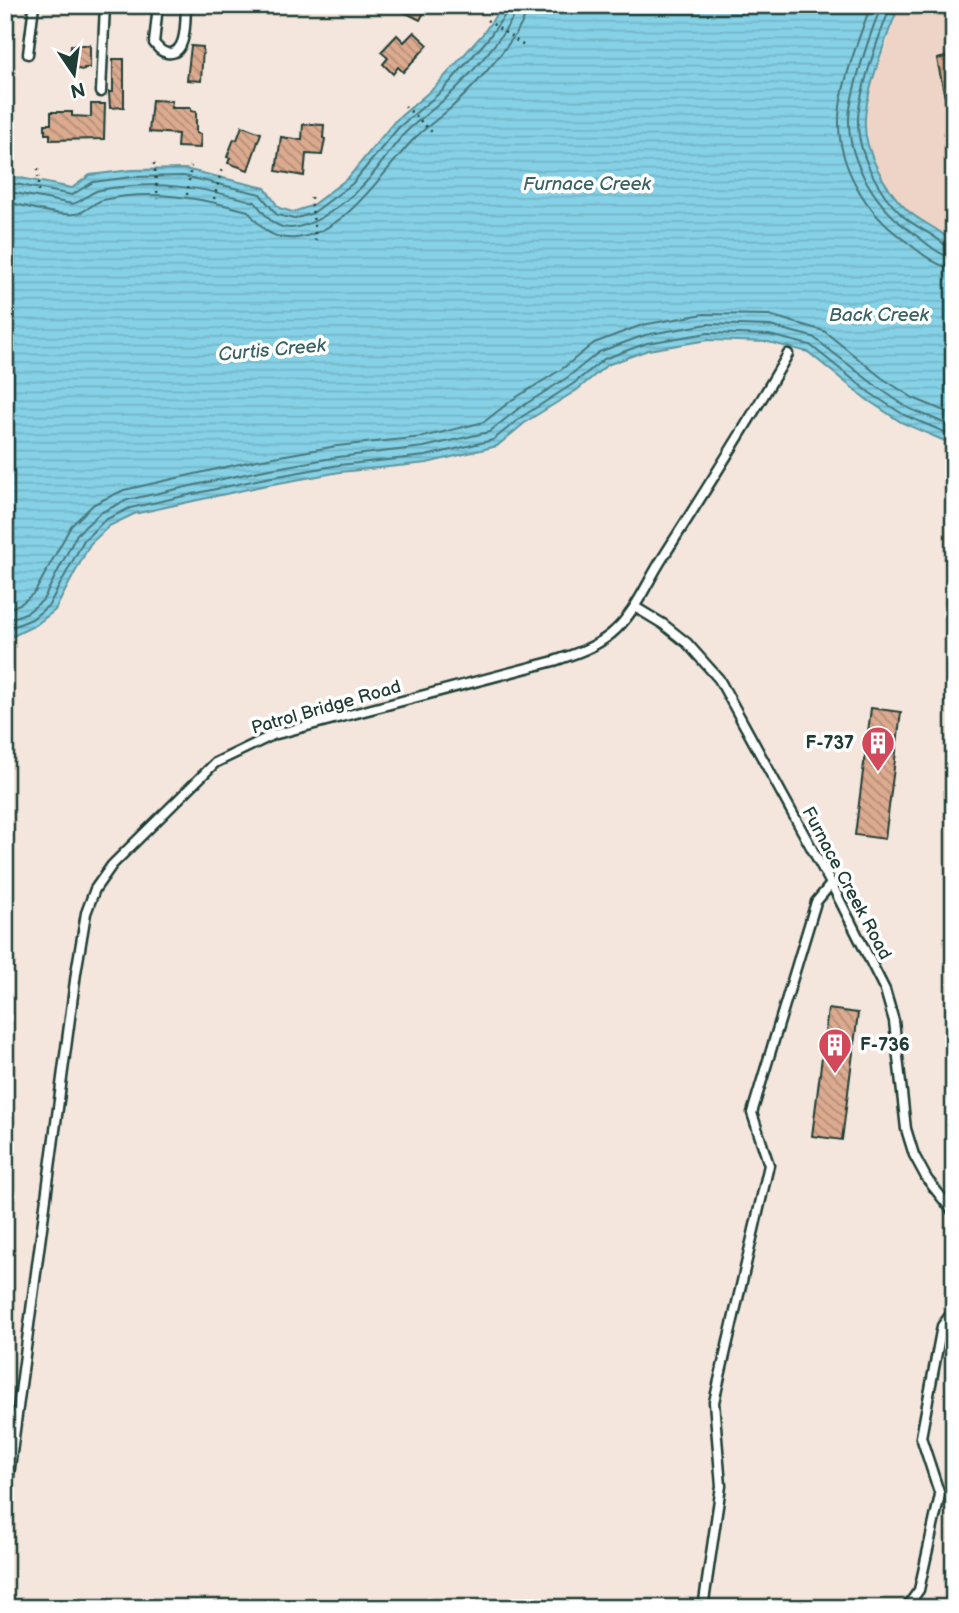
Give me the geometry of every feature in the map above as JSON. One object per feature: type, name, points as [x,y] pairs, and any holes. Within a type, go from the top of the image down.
[{"type":"lane","points":[[28,54],[34,5]]},
{"type":"lane","points":[[101,92],[106,5]]},
{"type":"lane","points":[[158,5],[154,43],[161,50],[172,53],[177,51],[183,41],[187,5]]},
{"type":"lane","name":"Patrol Bridge Road","points":[[5,1505],[86,913],[95,889],[111,866],[215,763],[234,752],[273,735],[541,665],[586,650],[612,633],[635,607],[648,581],[737,441],[788,354]]},
{"type":"lane","name":"Furnace Creek Road","points":[[635,607],[687,642],[719,679],[831,884],[886,990],[894,1021],[906,1129],[914,1155],[927,1179],[954,1213]]},
{"type":"lane","points":[[703,1608],[721,1486],[714,1402],[769,1165],[752,1113],[816,902],[831,884]]},
{"type":"lane","points":[[906,1608],[919,1590],[940,1495],[921,1437],[942,1326],[954,1310]]},
{"type":"path","points":[[487,20],[524,46]]},
{"type":"path","points":[[405,106],[433,133]]},
{"type":"path","points":[[154,163],[158,199]]},
{"type":"path","points":[[187,195],[191,166]]},
{"type":"path","points":[[214,199],[222,168]]},
{"type":"path","points":[[38,169],[38,192]]},
{"type":"path","points":[[311,197],[316,243]]},
{"type":"shaded area","points":[[900,5],[954,5],[954,247],[949,239],[907,210],[884,181],[872,158],[865,120],[874,79]]},
{"type":"water","name":"Furnace Creek","points":[[503,5],[900,5],[873,78],[866,108],[865,131],[877,168],[891,191],[907,210],[939,231],[954,247],[954,445],[901,422],[866,399],[808,352],[768,342],[708,340],[648,350],[607,365],[577,390],[527,421],[497,446],[427,463],[340,472],[262,486],[134,514],[109,526],[90,544],[55,610],[36,625],[5,637],[5,175],[72,188],[90,175],[131,170],[185,169],[265,188],[279,208],[293,212],[311,206],[348,178],[394,122],[436,86],[482,35]]},
{"type":"building","points":[[390,5],[428,5],[420,20]]},
{"type":"building","points":[[414,32],[428,45],[403,72],[398,67],[393,74],[383,64],[388,58],[381,52],[397,35],[404,42]]},
{"type":"building","points":[[71,45],[90,45],[90,68],[70,68]]},
{"type":"building","points":[[191,46],[203,47],[201,81],[187,80]]},
{"type":"building","points":[[954,55],[954,116],[949,117],[937,59]]},
{"type":"building","points":[[113,59],[124,59],[124,107],[110,108]]},
{"type":"building","points":[[152,100],[172,101],[171,108],[191,108],[191,111],[196,112],[196,133],[201,134],[200,148],[177,147],[178,134],[149,132]]},
{"type":"building","points":[[91,104],[105,104],[104,139],[50,140],[50,134],[45,134],[45,124],[51,124],[51,112],[72,112],[72,116],[91,117]]},
{"type":"building","points":[[303,124],[324,125],[322,155],[306,154],[304,176],[276,171],[281,137],[302,140]]},
{"type":"building","points":[[242,126],[261,133],[248,170],[228,163],[230,158],[227,157]]},
{"type":"building","name":"F-737","points":[[871,708],[901,712],[885,839],[855,835]]},
{"type":"building","name":"F-736","points":[[828,1009],[858,1013],[842,1140],[812,1136]]},
{"type":"place","name":"F-737","points":[[878,773]]},
{"type":"place","name":"F-736","points":[[835,1075]]},
{"type":"water label","name":"Back Creek","points":[[879,314]]},
{"type":"water label","name":"Curtis Creek","points":[[272,349]]}]
